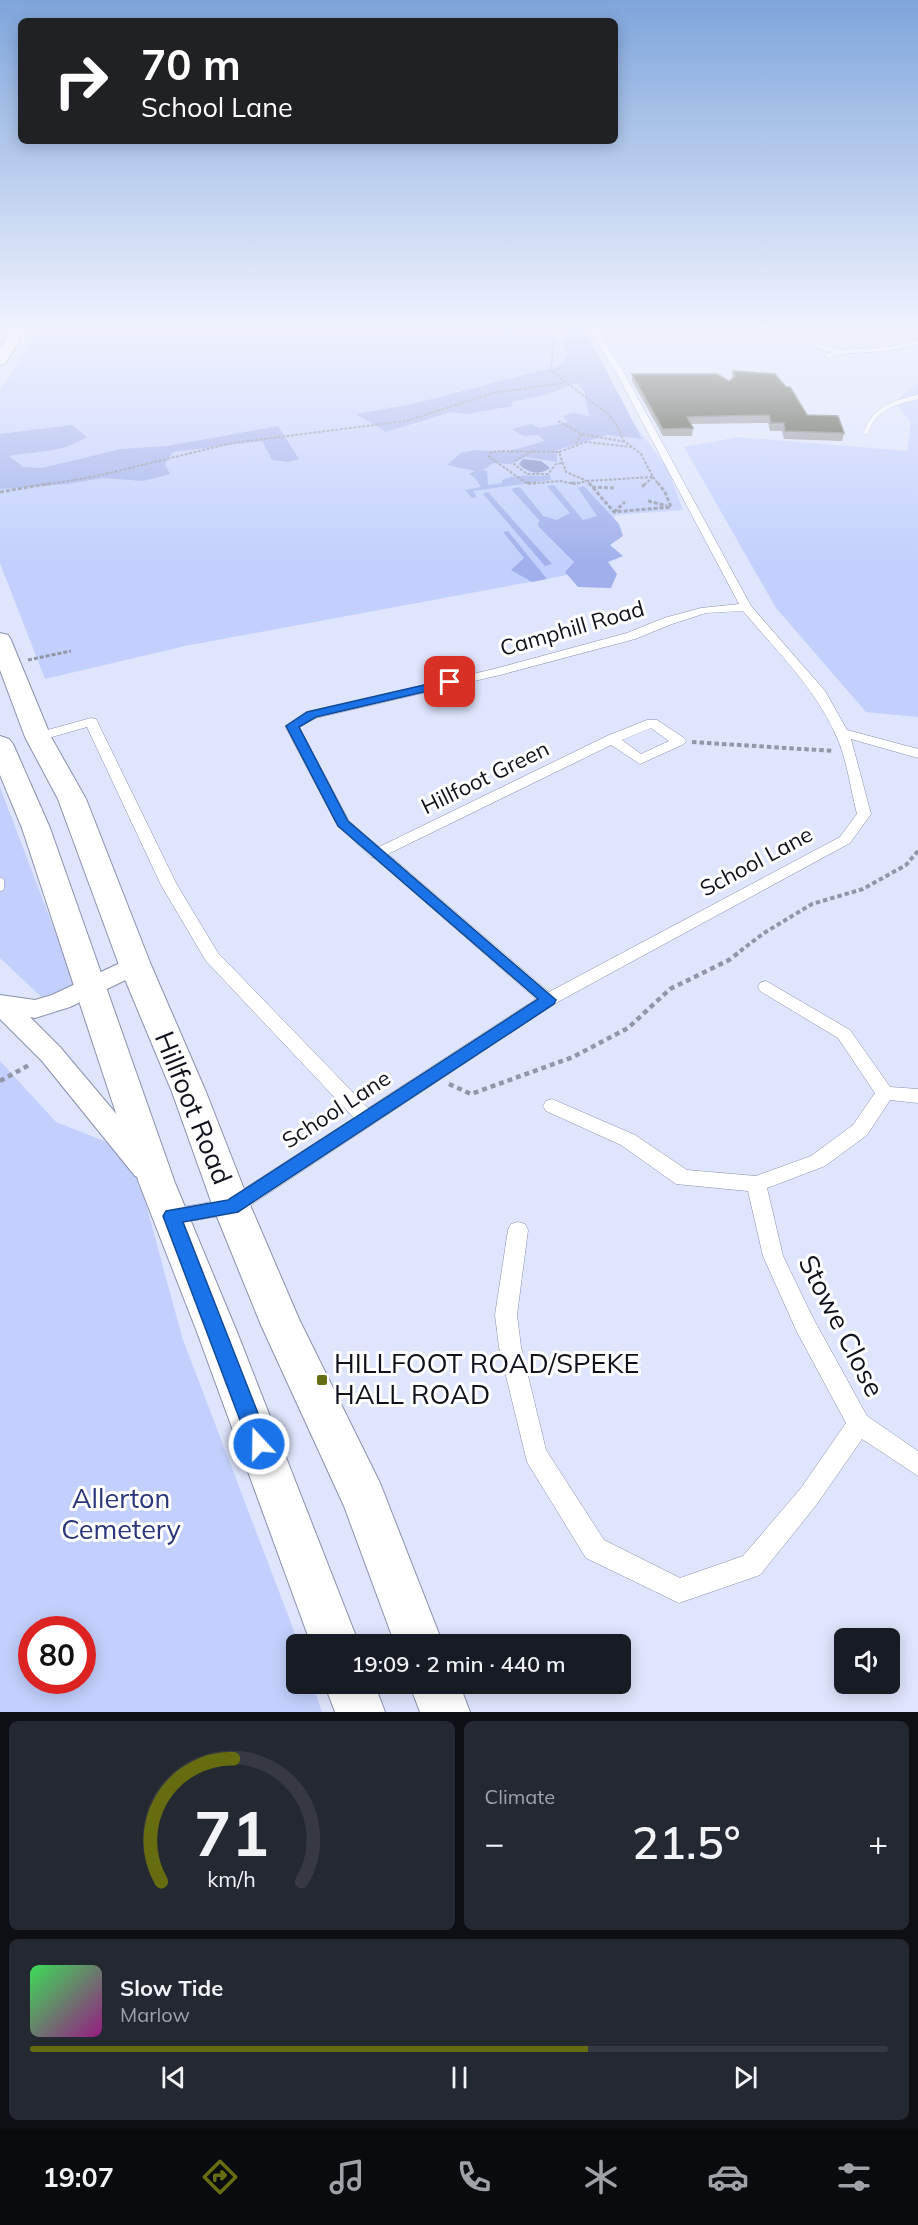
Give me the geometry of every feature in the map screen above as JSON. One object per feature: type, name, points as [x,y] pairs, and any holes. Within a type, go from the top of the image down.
[{"type":"highway","name":"Hillfoot Road","points":[[0,640],[38,737],[72,799],[135,965],[189,1092],[232,1207],[281,1325],[364,1499],[415,1634]]},
{"type":"highway","points":[[0,744],[36,828],[158,1183],[331,1634]]},
{"type":"highway","points":[[353,1694],[360,1712]]},
{"type":"highway","points":[[438,1694],[445,1712]]},
{"type":"street","name":"School Lane","points":[[172,1216],[232,1207],[548,1000],[845,840],[864,814],[849,752],[842,734],[820,694],[746,607],[641,404]]},
{"type":"street","name":"Camphill Road","points":[[548,1000],[376,854],[343,823],[292,726],[312,715],[496,672],[631,636],[668,621],[705,610],[746,607]]},
{"type":"street","points":[[38,737],[91,722],[169,885],[212,957],[366,1118]]},
{"type":"street","name":"Hillfoot Green","points":[[376,854],[612,739],[652,723],[680,741]]},
{"type":"street","points":[[842,734],[895,746],[918,754]]},
{"type":"street","points":[[612,739],[640,760],[680,741]]},
{"type":"street","points":[[0,1004],[35,1009],[61,1001],[135,965]]},
{"type":"street","points":[[766,987],[844,1034],[885,1093]]},
{"type":"street","points":[[0,1004],[51,1054],[158,1183]]},
{"type":"street","points":[[885,1093],[918,1096]]},
{"type":"street","points":[[552,1106],[628,1140],[683,1178],[756,1184],[818,1161],[860,1130],[885,1093]]},
{"type":"street","name":"Stowe Close","points":[[756,1184],[773,1256],[805,1325],[859,1424],[918,1465]]},
{"type":"street","points":[[518,1230],[506,1316],[510,1347],[535,1454],[595,1549],[679,1591],[751,1566],[809,1496],[859,1424]]},
{"type":"lane","points":[[866,432],[868,422],[879,409],[890,404]]},
{"type":"lane","points":[[0,882],[0,887]]},
{"type":"path","points":[[0,492],[97,476],[232,443],[406,421],[459,404]]},
{"type":"path","points":[[594,404],[608,414],[618,427],[625,442]]},
{"type":"path","points":[[558,421],[582,434],[625,442],[633,447],[641,454],[653,477],[665,492],[671,507]]},
{"type":"path","points":[[574,445],[582,434]]},
{"type":"path","points":[[633,447],[586,442],[559,452],[502,451],[491,452],[489,457],[528,484],[560,481],[575,484],[653,477]]},
{"type":"path","points":[[533,451],[516,460],[514,464],[527,474],[548,474],[556,464],[562,463]]},
{"type":"path","points":[[559,452],[566,472],[587,482],[614,512]]},
{"type":"path","points":[[536,475],[545,482]]},
{"type":"path","points":[[642,487],[653,477]]},
{"type":"path","points":[[592,487],[614,488]]},
{"type":"path","points":[[648,501],[671,507]]},
{"type":"path","points":[[614,512],[625,502]]},
{"type":"path","points":[[614,512],[671,507]]},
{"type":"path","points":[[9,663],[71,651]]},
{"type":"path","points":[[680,741],[849,752]]},
{"type":"path","points":[[432,1076],[471,1094],[573,1057],[628,1028],[670,989],[729,960],[764,933],[812,904],[863,889],[906,865],[918,851]]},
{"type":"path","points":[[0,1081],[51,1054]]},
{"type":"green space","points":[[0,404],[622,404],[629,417],[668,469],[683,510],[616,515],[578,573],[185,646],[45,679],[0,563]]},
{"type":"green space","points":[[896,404],[918,404],[918,717],[866,712],[776,608],[684,447],[738,437],[907,451],[911,422]]},
{"type":"green space","points":[[0,787],[81,1000],[53,1008],[0,958]]},
{"type":"green space","name":"Allerton Cemetery","points":[[0,1061],[56,1122],[132,1152],[182,1337],[295,1634],[286,1634],[286,1694],[316,1694],[322,1712],[0,1712]]},
{"type":"shaded area","points":[[413,404],[512,404],[513,406],[467,414],[451,412],[386,432],[356,414]]},
{"type":"shaded area","points":[[587,404],[624,404],[642,439],[608,435],[557,450],[557,462],[526,457],[510,464],[494,463],[483,470],[487,471],[488,485],[502,483],[502,480],[520,476],[550,475],[551,480],[473,491],[477,497],[472,498],[465,490],[481,487],[469,474],[475,471],[447,465],[461,453],[476,450],[505,452],[545,441],[538,435],[523,436],[512,429],[531,424],[540,428],[568,422],[563,416],[573,413],[589,416]]},
{"type":"shaded area","points":[[72,425],[87,437],[66,447],[9,456],[23,467],[42,468],[121,449],[167,446],[278,426],[299,459],[288,462],[272,460],[262,441],[173,452],[165,464],[170,474],[143,481],[103,478],[67,484],[0,489],[0,434]]},
{"type":"shaded area","points":[[523,459],[541,461],[550,468],[538,473],[526,470],[519,464]]},
{"type":"shaded area","points":[[554,485],[583,520],[597,516],[578,488],[584,486],[619,524],[623,536],[610,545],[623,556],[608,562],[617,574],[611,588],[578,587],[565,572],[574,562],[538,526],[539,520],[511,489],[520,487],[543,516],[557,520],[570,513],[547,486]]},
{"type":"shaded area","points":[[488,492],[552,564],[545,566],[483,494]]},
{"type":"shaded area","points":[[508,531],[547,579],[532,582],[511,570],[524,558],[503,532]]},
{"type":"building","points":[[649,404],[800,404],[807,415],[838,416],[844,433],[785,431],[784,423],[771,423],[769,415],[687,417],[693,428],[663,429]]},
{"type":"place","name":"HILLFOOT ROAD/SPEKE HALL ROAD","points":[[322,1380]]},
{"type":"route","points":[[259,1444],[172,1216],[232,1207],[548,1000],[376,854],[343,823],[292,726],[312,715],[450,682]]}]
